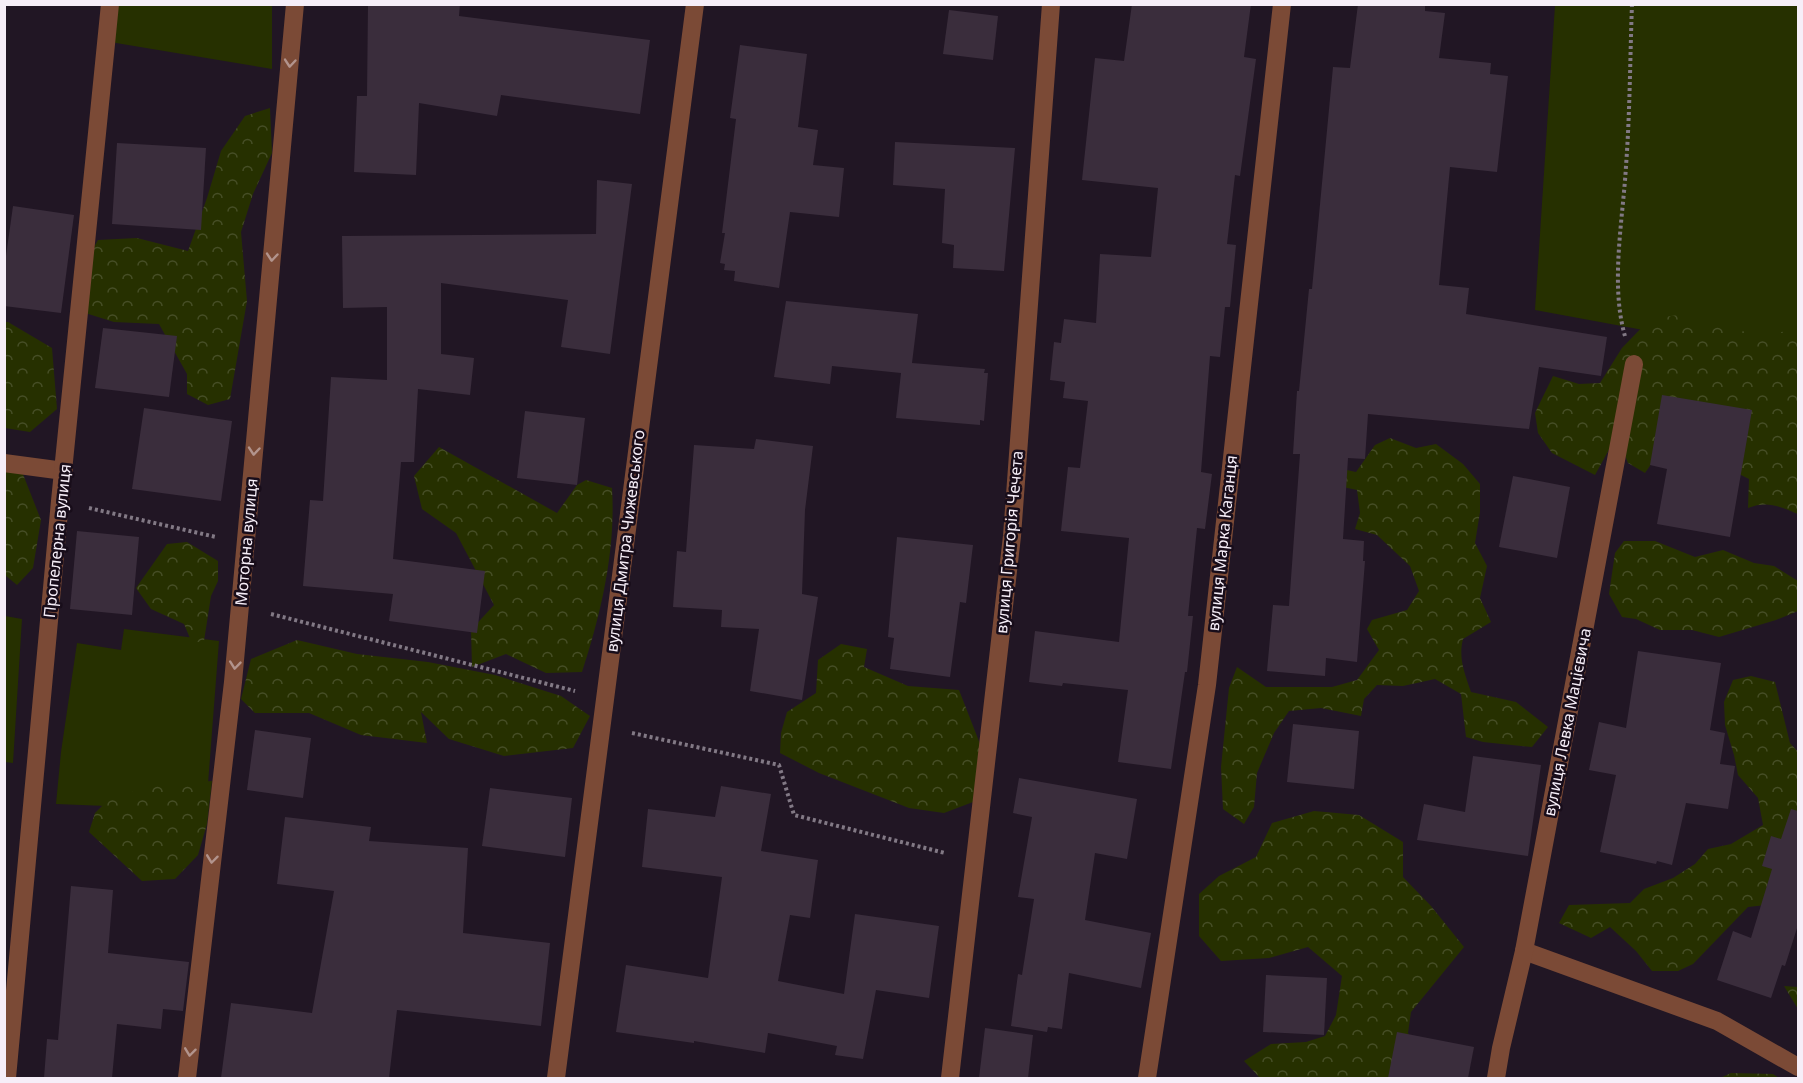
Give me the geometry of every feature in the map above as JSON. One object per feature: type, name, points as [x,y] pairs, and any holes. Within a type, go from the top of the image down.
[{"type":"street","name":"Пропелерна вулиця","points":[[7,1078],[60,501],[110,4]]},
{"type":"street","name":"Моторна вулиця","points":[[187,1078],[240,607],[295,4]]},
{"type":"street","name":"вулиця Дмитра Чижевського","points":[[556,1078],[694,4]]},
{"type":"street","name":"вулиця Григорія Чечета","points":[[950,1078],[1012,536],[1052,4]]},
{"type":"street","name":"вулиця Марка Каганця","points":[[1147,1078],[1207,685],[1282,4]]},
{"type":"street","name":"вулиця Левка Мацієвича","points":[[1497,1078],[1501,1048],[1524,951],[1634,364]]},
{"type":"street","points":[[4,463],[64,471]]},
{"type":"street","points":[[1524,951],[1717,1021],[1798,1067]]},
{"type":"path","points":[[1632,4],[1627,163],[1619,266],[1620,318],[1634,364]]},
{"type":"path","points":[[60,501],[246,544]]},
{"type":"path","points":[[240,607],[604,698]]},
{"type":"path","points":[[601,726],[779,765],[794,815],[975,861]]},
{"type":"green space","points":[[113,5],[272,5],[272,69],[110,42]]},
{"type":"green space","points":[[1555,5],[1798,5],[1798,346],[1719,344],[1535,310]]},
{"type":"green space","points":[[270,108],[272,153],[253,194],[241,232],[247,301],[230,399],[208,405],[187,394],[187,374],[159,324],[114,322],[82,312],[87,259],[98,240],[137,238],[188,251],[221,151],[245,116]]},
{"type":"green space","points":[[1678,315],[1700,323],[1723,319],[1756,339],[1798,330],[1798,514],[1768,505],[1748,508],[1749,479],[1719,464],[1658,454],[1645,473],[1628,463],[1617,435],[1595,475],[1552,453],[1538,433],[1535,413],[1553,376],[1579,384],[1600,383],[1622,348],[1650,319]]},
{"type":"green space","points":[[4,322],[8,322],[52,348],[57,409],[30,432],[5,428]]},
{"type":"green space","points":[[1390,438],[1416,448],[1436,444],[1463,464],[1480,484],[1480,512],[1475,543],[1487,566],[1480,598],[1491,622],[1463,639],[1461,653],[1465,672],[1471,692],[1516,702],[1548,727],[1532,747],[1483,742],[1466,737],[1461,694],[1435,679],[1403,686],[1377,685],[1364,699],[1361,716],[1321,708],[1289,711],[1274,733],[1257,773],[1254,807],[1244,824],[1223,809],[1221,767],[1229,688],[1237,667],[1266,687],[1332,687],[1357,680],[1379,650],[1367,629],[1372,620],[1407,610],[1419,591],[1410,566],[1377,535],[1355,529],[1360,513],[1357,490],[1329,484],[1342,469],[1356,472],[1375,445]]},
{"type":"green space","points":[[439,447],[557,513],[577,485],[586,480],[612,488],[612,535],[606,582],[582,672],[546,673],[506,654],[472,667],[471,630],[494,605],[456,533],[422,509],[414,476]]},
{"type":"green space","points":[[17,459],[41,520],[33,568],[17,585],[5,575],[4,460]]},
{"type":"green space","points":[[1624,541],[1655,541],[1695,557],[1723,550],[1754,563],[1774,566],[1798,581],[1798,611],[1719,637],[1692,630],[1660,630],[1636,619],[1622,617],[1609,594],[1615,553]]},
{"type":"green space","points":[[187,542],[218,561],[218,581],[211,596],[204,641],[192,643],[184,624],[151,609],[136,588],[167,544]]},
{"type":"green space","points":[[5,616],[22,619],[13,763],[5,762]]},
{"type":"green space","points":[[124,629],[219,641],[206,810],[56,804],[77,643],[121,650]]},
{"type":"green space","points":[[297,640],[357,654],[428,662],[495,675],[561,696],[590,716],[573,748],[504,756],[449,739],[421,712],[427,743],[361,735],[309,713],[255,713],[241,699],[251,659]]},
{"type":"green space","points":[[841,644],[867,649],[864,667],[908,686],[959,690],[982,749],[973,802],[944,813],[909,808],[819,773],[780,753],[781,733],[787,712],[816,693],[818,660]]},
{"type":"green space","points":[[1751,676],[1775,682],[1790,743],[1798,752],[1798,909],[1775,904],[1748,907],[1693,964],[1678,971],[1652,971],[1636,951],[1610,927],[1591,938],[1559,923],[1569,905],[1630,903],[1644,889],[1673,878],[1695,864],[1708,849],[1731,844],[1763,825],[1758,798],[1738,775],[1725,725],[1724,702],[1733,680]]},
{"type":"green space","points":[[212,781],[207,824],[198,855],[175,879],[142,881],[89,832],[95,813],[110,798],[158,785]]},
{"type":"green space","points":[[1314,811],[1359,815],[1403,842],[1403,877],[1431,906],[1464,947],[1411,1012],[1408,1033],[1434,1078],[1260,1078],[1244,1061],[1271,1044],[1306,1042],[1325,1036],[1336,1015],[1342,976],[1308,947],[1269,958],[1221,961],[1199,936],[1199,894],[1219,876],[1256,857],[1272,823]]},
{"type":"green space","points":[[1784,986],[1798,987],[1798,1009]]},
{"type":"green space","points":[[1731,1073],[1773,1074],[1779,1078],[1720,1078]]},
{"type":"building","points":[[368,4],[460,4],[459,16],[650,40],[640,114],[501,95],[497,116],[419,103],[416,175],[354,172],[357,96],[367,96]]},
{"type":"building","points":[[1132,4],[1251,4],[1244,57],[1256,59],[1240,176],[1235,175],[1227,244],[1236,245],[1230,307],[1225,307],[1220,357],[1210,356],[1201,472],[1212,474],[1205,529],[1197,528],[1188,616],[1193,616],[1187,672],[1185,672],[1171,769],[1118,762],[1128,690],[1029,682],[1035,631],[1119,642],[1129,538],[1061,531],[1068,467],[1080,468],[1088,401],[1063,398],[1065,382],[1050,380],[1054,342],[1061,343],[1064,319],[1096,323],[1100,254],[1151,257],[1158,188],[1082,180],[1095,58],[1124,61]]},
{"type":"building","points":[[1358,4],[1425,4],[1425,11],[1445,13],[1439,58],[1491,63],[1490,74],[1508,76],[1497,172],[1450,167],[1439,285],[1469,288],[1466,314],[1607,337],[1601,376],[1539,367],[1529,429],[1368,414],[1365,459],[1348,458],[1343,539],[1364,541],[1363,561],[1365,561],[1357,662],[1326,658],[1325,676],[1267,671],[1273,605],[1289,606],[1300,454],[1293,454],[1297,391],[1299,391],[1309,289],[1312,289],[1333,67],[1350,68]]},
{"type":"building","points":[[949,10],[998,16],[993,60],[943,54]]},
{"type":"building","points":[[740,45],[807,54],[798,127],[818,130],[813,165],[844,168],[839,217],[790,212],[779,288],[734,281],[735,271],[724,270],[725,264],[720,263],[736,119],[730,118]]},
{"type":"building","points":[[895,142],[1015,148],[1004,271],[953,268],[954,245],[942,243],[945,189],[893,185]]},
{"type":"building","points":[[117,143],[206,148],[201,230],[112,224]]},
{"type":"building","points":[[597,180],[632,184],[610,354],[561,347],[568,300],[441,283],[441,354],[474,358],[470,395],[418,389],[414,462],[401,462],[393,559],[485,571],[477,633],[389,621],[393,594],[303,586],[310,500],[323,501],[331,377],[387,380],[387,307],[343,308],[342,236],[596,234]]},
{"type":"building","points":[[13,206],[74,215],[61,313],[4,306],[4,270]]},
{"type":"building","points":[[786,301],[918,314],[912,363],[985,369],[984,373],[988,373],[984,421],[980,420],[980,425],[896,418],[901,373],[832,366],[830,384],[774,377]]},
{"type":"building","points":[[103,328],[177,336],[169,397],[95,388]]},
{"type":"building","points":[[1662,395],[1752,410],[1730,537],[1657,524],[1667,469],[1650,465]]},
{"type":"building","points":[[144,408],[232,421],[221,501],[132,489]]},
{"type":"building","points":[[525,411],[585,418],[577,485],[517,478]]},
{"type":"building","points":[[756,439],[813,446],[805,510],[802,594],[818,597],[802,700],[750,691],[759,629],[721,627],[722,610],[673,607],[677,551],[686,552],[694,445],[754,449]]},
{"type":"building","points":[[1513,476],[1570,487],[1557,558],[1499,547]]},
{"type":"building","points":[[77,531],[139,537],[132,615],[70,609]]},
{"type":"building","points":[[897,537],[973,545],[966,603],[960,602],[950,677],[890,669],[894,638],[888,637]]},
{"type":"building","points":[[1638,651],[1721,663],[1710,730],[1725,733],[1720,764],[1735,766],[1728,809],[1686,803],[1672,865],[1657,861],[1656,864],[1600,852],[1616,775],[1589,770],[1599,722],[1626,728]]},
{"type":"building","points":[[1293,724],[1359,731],[1354,789],[1287,782]]},
{"type":"building","points":[[255,730],[311,738],[303,798],[247,790]]},
{"type":"building","points":[[1473,756],[1541,765],[1528,856],[1417,840],[1424,804],[1465,812]]},
{"type":"building","points":[[1019,778],[1137,799],[1127,859],[1095,853],[1085,920],[1151,933],[1141,988],[1069,973],[1062,1029],[1048,1027],[1047,1032],[1011,1026],[1018,974],[1022,975],[1034,899],[1018,897],[1032,817],[1013,813]]},
{"type":"building","points":[[721,786],[771,794],[761,851],[818,860],[810,918],[790,915],[778,981],[844,994],[855,914],[939,926],[929,998],[876,990],[863,1059],[835,1055],[837,1046],[768,1033],[765,1053],[694,1041],[694,1043],[616,1032],[626,965],[708,978],[722,877],[642,867],[648,809],[715,817]]},
{"type":"building","points":[[490,788],[572,798],[565,857],[482,846]]},
{"type":"building","points":[[1791,809],[1798,811],[1798,925],[1785,966],[1782,965],[1771,998],[1717,980],[1733,931],[1751,938],[1772,869],[1762,866],[1771,836],[1781,839]]},
{"type":"building","points":[[285,817],[371,827],[369,841],[468,848],[463,933],[550,943],[541,1026],[397,1010],[389,1078],[221,1078],[231,1003],[312,1013],[334,891],[277,884]]},
{"type":"building","points":[[71,886],[113,890],[108,953],[189,962],[183,1011],[163,1009],[161,1029],[117,1024],[112,1078],[44,1078],[47,1039],[58,1040]]},
{"type":"building","points":[[1266,975],[1327,978],[1324,1035],[1263,1032]]},
{"type":"building","points":[[985,1028],[1033,1035],[1028,1078],[979,1078]]},
{"type":"building","points":[[1397,1032],[1474,1047],[1468,1078],[1388,1078]]}]
